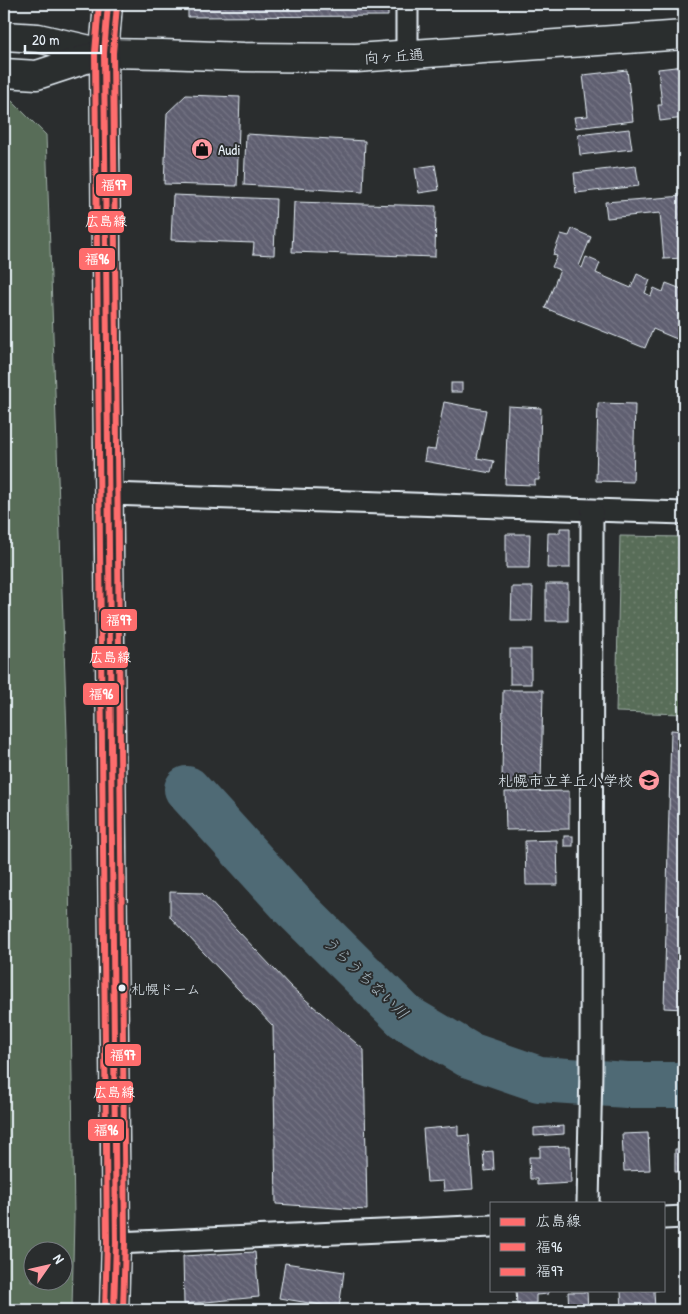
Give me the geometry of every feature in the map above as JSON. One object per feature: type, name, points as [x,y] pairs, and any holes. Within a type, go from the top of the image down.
[{"type":"main road","points":[[108,4],[104,53],[116,1243],[114,1310]]},
{"type":"main road","name":"向ヶ丘通","points":[[104,53],[338,58],[407,55],[684,35]]},
{"type":"main road","points":[[4,36],[38,38],[104,53]]},
{"type":"main road","points":[[4,73],[37,75],[104,53]]},
{"type":"street","points":[[407,4],[407,55]]},
{"type":"street","points":[[109,494],[684,513]]},
{"type":"street","points":[[588,1202],[591,1071],[592,511]]},
{"type":"street","points":[[666,1218],[684,1217]]},
{"type":"street","points":[[116,1243],[490,1226]]},
{"type":"green space","points":[[4,101],[12,101],[46,135],[67,734],[74,1217],[72,1310],[4,1310]]},
{"type":"green space","points":[[620,536],[684,537],[684,714],[616,712]]},
{"type":"building","points":[[188,4],[388,4],[388,16],[188,17]]},
{"type":"building","points":[[684,66],[684,118],[660,121],[658,105],[662,105],[658,69]]},
{"type":"building","points":[[627,70],[633,121],[576,128],[574,117],[588,116],[583,75]]},
{"type":"building","name":"Audi","points":[[186,95],[240,97],[237,186],[164,184],[167,113]]},
{"type":"building","points":[[629,129],[632,149],[580,155],[578,135]]},
{"type":"building","points":[[246,134],[365,141],[363,192],[244,185]]},
{"type":"building","points":[[435,165],[439,190],[419,193],[415,168]]},
{"type":"building","points":[[636,166],[639,186],[576,193],[574,173]]},
{"type":"building","points":[[173,195],[276,199],[274,255],[253,254],[254,243],[171,240]]},
{"type":"building","points":[[684,196],[684,258],[664,259],[660,213],[607,218],[605,202]]},
{"type":"building","points":[[294,202],[436,206],[435,257],[292,252]]},
{"type":"building","points":[[572,229],[591,237],[579,266],[582,268],[586,257],[600,263],[596,273],[631,288],[637,274],[650,280],[645,293],[651,296],[654,288],[663,292],[666,283],[684,290],[684,342],[653,329],[645,348],[545,308],[560,270],[552,267],[557,256],[553,255],[561,234],[569,236]]},
{"type":"building","points":[[451,383],[462,383],[462,392],[451,392]]},
{"type":"building","points":[[444,402],[486,410],[477,458],[494,461],[491,473],[424,461],[426,449],[435,450]]},
{"type":"building","points":[[598,403],[635,404],[633,482],[596,481]]},
{"type":"building","points":[[508,406],[541,408],[539,480],[535,480],[535,485],[505,484]]},
{"type":"building","points":[[560,528],[570,528],[570,568],[547,568],[548,533],[560,533]]},
{"type":"building","points":[[506,534],[530,534],[529,568],[506,568]]},
{"type":"building","points":[[546,584],[568,584],[568,621],[546,621]]},
{"type":"building","points":[[512,587],[533,587],[532,621],[511,621]]},
{"type":"building","points":[[510,649],[531,649],[531,684],[510,684]]},
{"type":"building","points":[[503,690],[543,690],[541,784],[502,784]]},
{"type":"building","points":[[671,730],[684,731],[684,1009],[664,1008]]},
{"type":"building","points":[[569,791],[569,829],[506,830],[505,792]]},
{"type":"building","points":[[564,836],[573,836],[573,846],[564,846]]},
{"type":"building","points":[[557,840],[558,885],[526,885],[525,841]]},
{"type":"building","points":[[170,892],[202,893],[291,987],[364,1050],[367,1210],[276,1204],[273,1026],[170,917]]},
{"type":"building","points":[[458,1126],[458,1136],[469,1135],[473,1189],[444,1191],[443,1181],[427,1182],[423,1129]]},
{"type":"building","points":[[564,1126],[564,1134],[534,1136],[534,1128]]},
{"type":"building","points":[[648,1133],[650,1170],[624,1171],[622,1134]]},
{"type":"building","points":[[679,1135],[684,1135],[684,1172],[675,1172],[675,1149],[679,1149]]},
{"type":"building","points":[[570,1146],[571,1183],[537,1185],[537,1179],[530,1179],[529,1157],[540,1157],[540,1147]]},
{"type":"building","points":[[493,1151],[494,1170],[485,1171],[483,1152]]},
{"type":"building","points":[[255,1252],[259,1297],[184,1304],[183,1256]]},
{"type":"building","points":[[285,1263],[344,1272],[339,1308],[279,1298]]},
{"type":"building","points":[[516,1292],[548,1292],[548,1294],[536,1295],[536,1303],[517,1304]]},
{"type":"building","points":[[568,1292],[587,1292],[588,1310],[569,1310]]},
{"type":"building","points":[[621,1292],[654,1292],[655,1310],[622,1310]]},
{"type":"waterway","name":"うらうちない川","points":[[187,789],[296,909],[405,1017],[469,1055],[539,1079],[627,1085],[684,1085]]},
{"type":"transit line","name":"福96","points":[[99,4],[95,53],[107,1243],[105,1310]]},
{"type":"transit line","name":"広島線","points":[[108,4],[104,53],[116,1243],[114,1310]]},
{"type":"transit line","name":"福97","points":[[117,5],[113,53],[125,1243],[123,1310]]},
{"type":"place","name":"Audi","points":[[202,149]]},
{"type":"place","name":"札幌市立羊丘小学校","points":[[649,780]]},
{"type":"place","name":"札幌ドーム","points":[[122,988]]}]
